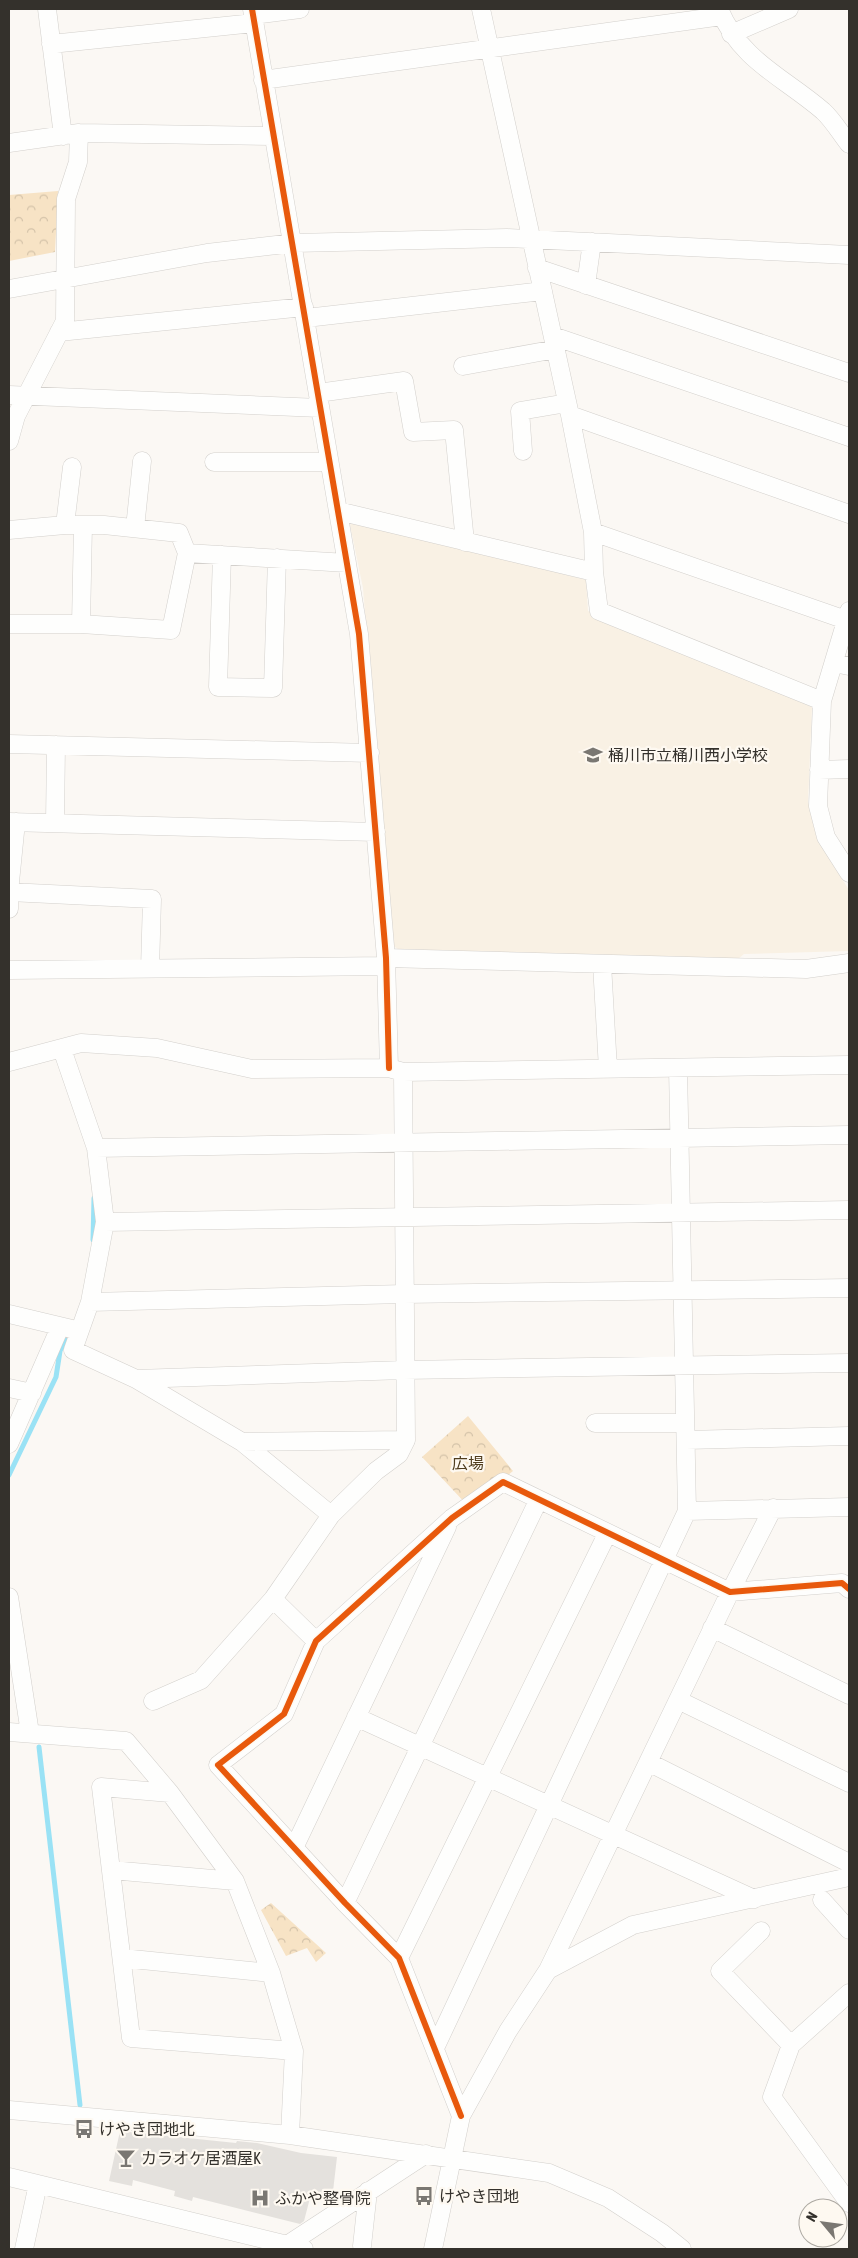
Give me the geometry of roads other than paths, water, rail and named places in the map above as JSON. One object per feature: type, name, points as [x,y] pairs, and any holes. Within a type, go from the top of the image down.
[{"type":"street","points":[[9,441],[16,416],[17,396],[65,321],[66,199],[78,162],[51,44],[47,9]]},
{"type":"street","points":[[51,44],[300,9]]},
{"type":"street","points":[[482,9],[569,409],[593,532],[594,572],[599,611],[822,701]]},
{"type":"street","points":[[731,34],[789,9]]},
{"type":"street","points":[[263,80],[720,12],[731,34],[763,68],[824,112],[849,144]]},
{"type":"street","points":[[153,1700],[201,1680],[273,1599],[331,1515],[376,1471],[399,1454],[406,1440],[403,1143],[359,634],[294,243],[272,136],[253,16]]},
{"type":"street","points":[[9,143],[71,135],[272,136]]},
{"type":"street","points":[[9,290],[207,253],[294,243],[507,238],[849,255]]},
{"type":"street","points":[[586,285],[592,242]]},
{"type":"street","points":[[537,268],[849,373]]},
{"type":"street","points":[[59,332],[305,313],[542,291]]},
{"type":"street","points":[[463,366],[554,342],[849,437]]},
{"type":"street","points":[[17,396],[319,401],[404,381],[414,432],[454,430],[465,542]]},
{"type":"street","points":[[524,451],[520,411],[569,409],[849,514]]},
{"type":"street","points":[[135,528],[142,461]]},
{"type":"street","points":[[214,462],[329,462]]},
{"type":"street","points":[[65,525],[72,467]]},
{"type":"street","points":[[338,511],[594,572]]},
{"type":"street","points":[[81,624],[84,525]]},
{"type":"street","points":[[9,530],[84,525],[179,533],[187,553],[170,630],[81,624],[9,624]]},
{"type":"street","points":[[593,532],[848,616],[842,664],[822,701],[818,806],[826,837],[844,854],[849,873]]},
{"type":"street","points":[[187,553],[347,563]]},
{"type":"street","points":[[222,555],[218,687],[273,688],[277,558]]},
{"type":"street","points":[[9,744],[370,753]]},
{"type":"street","points":[[55,823],[56,745]]},
{"type":"street","points":[[818,770],[849,769]]},
{"type":"street","points":[[9,909],[12,822],[376,832]]},
{"type":"street","points":[[9,892],[152,899],[150,969]]},
{"type":"street","points":[[9,970],[150,969],[386,962],[602,964],[806,969],[849,963]]},
{"type":"street","points":[[602,964],[608,1069]]},
{"type":"street","points":[[9,1062],[80,1043],[157,1048],[252,1069],[608,1069],[849,1065]]},
{"type":"street","points":[[62,1049],[96,1148],[105,1222],[90,1302],[73,1350],[136,1379],[242,1442],[331,1515]]},
{"type":"street","points":[[435,2048],[687,1511],[678,1068]]},
{"type":"street","points":[[96,1148],[849,1135]]},
{"type":"street","points":[[105,1222],[849,1210]]},
{"type":"street","points":[[90,1302],[404,1294],[849,1288]]},
{"type":"street","points":[[9,1314],[79,1330]]},
{"type":"street","points":[[9,1444],[60,1327]]},
{"type":"street","points":[[136,1379],[404,1370],[849,1363]]},
{"type":"street","points":[[9,1388],[32,1393]]},
{"type":"street","points":[[595,1423],[686,1423]]},
{"type":"street","points":[[686,1440],[849,1436]]},
{"type":"street","points":[[242,1442],[406,1440]]},
{"type":"street","points":[[461,2116],[400,1958],[345,1903],[218,1764],[284,1714],[316,1641],[452,1518],[503,1482],[538,1501],[730,1592],[847,1585]]},
{"type":"street","points":[[345,1903],[538,1501]]},
{"type":"street","points":[[433,2249],[461,2116],[508,2031],[548,1970],[712,1628],[773,1508]]},
{"type":"street","points":[[687,1511],[849,1508]]},
{"type":"street","points":[[294,1848],[452,1518]]},
{"type":"street","points":[[400,1958],[607,1534]]},
{"type":"street","points":[[9,1597],[13,1654],[30,1733]]},
{"type":"street","points":[[273,1599],[316,1641]]},
{"type":"street","points":[[712,1628],[849,1695]]},
{"type":"street","points":[[678,1700],[849,1783]]},
{"type":"street","points":[[356,1717],[754,1899]]},
{"type":"street","points":[[9,1732],[126,1741],[170,1793],[235,1881],[271,1973],[294,2050],[290,2135]]},
{"type":"street","points":[[648,1762],[849,1863]]},
{"type":"street","points":[[170,1793],[101,1788],[131,2038],[294,2050]]},
{"type":"street","points":[[111,1870],[235,1881]]},
{"type":"street","points":[[548,1970],[633,1926],[849,1877]]},
{"type":"street","points":[[822,1900],[849,1930]]},
{"type":"street","points":[[761,1931],[720,1971],[791,2045]]},
{"type":"street","points":[[122,1958],[271,1973]]},
{"type":"street","points":[[849,1993],[791,2045],[772,2097],[849,2203]]},
{"type":"street","points":[[9,2110],[290,2135],[549,2173],[608,2198],[662,2233],[682,2249]]},
{"type":"street","points":[[283,2247],[426,2154]]},
{"type":"street","points":[[9,2178],[283,2247],[304,2249]]},
{"type":"street","points":[[24,2249],[38,2184]]},
{"type":"street","points":[[362,2246],[368,2191]]},
{"type":"waterway","points":[[93,1240],[94,1198]]},
{"type":"waterway","points":[[9,1475],[56,1377],[60,1351],[70,1331]]},
{"type":"waterway","points":[[39,1747],[80,2105]]},
{"type":"place","name":"桶川市立桶川西小学校","points":[[593,755]]},
{"type":"place","name":"けやき団地北","points":[[84,2129]]},
{"type":"place","name":"カラオケ居酒屋K","points":[[126,2158]]},
{"type":"place","name":"けやき団地","points":[[424,2196]]},
{"type":"place","name":"ふかや整骨院","points":[[260,2198]]},
{"type":"park label","name":"広場","points":[[468,1463]]}]
